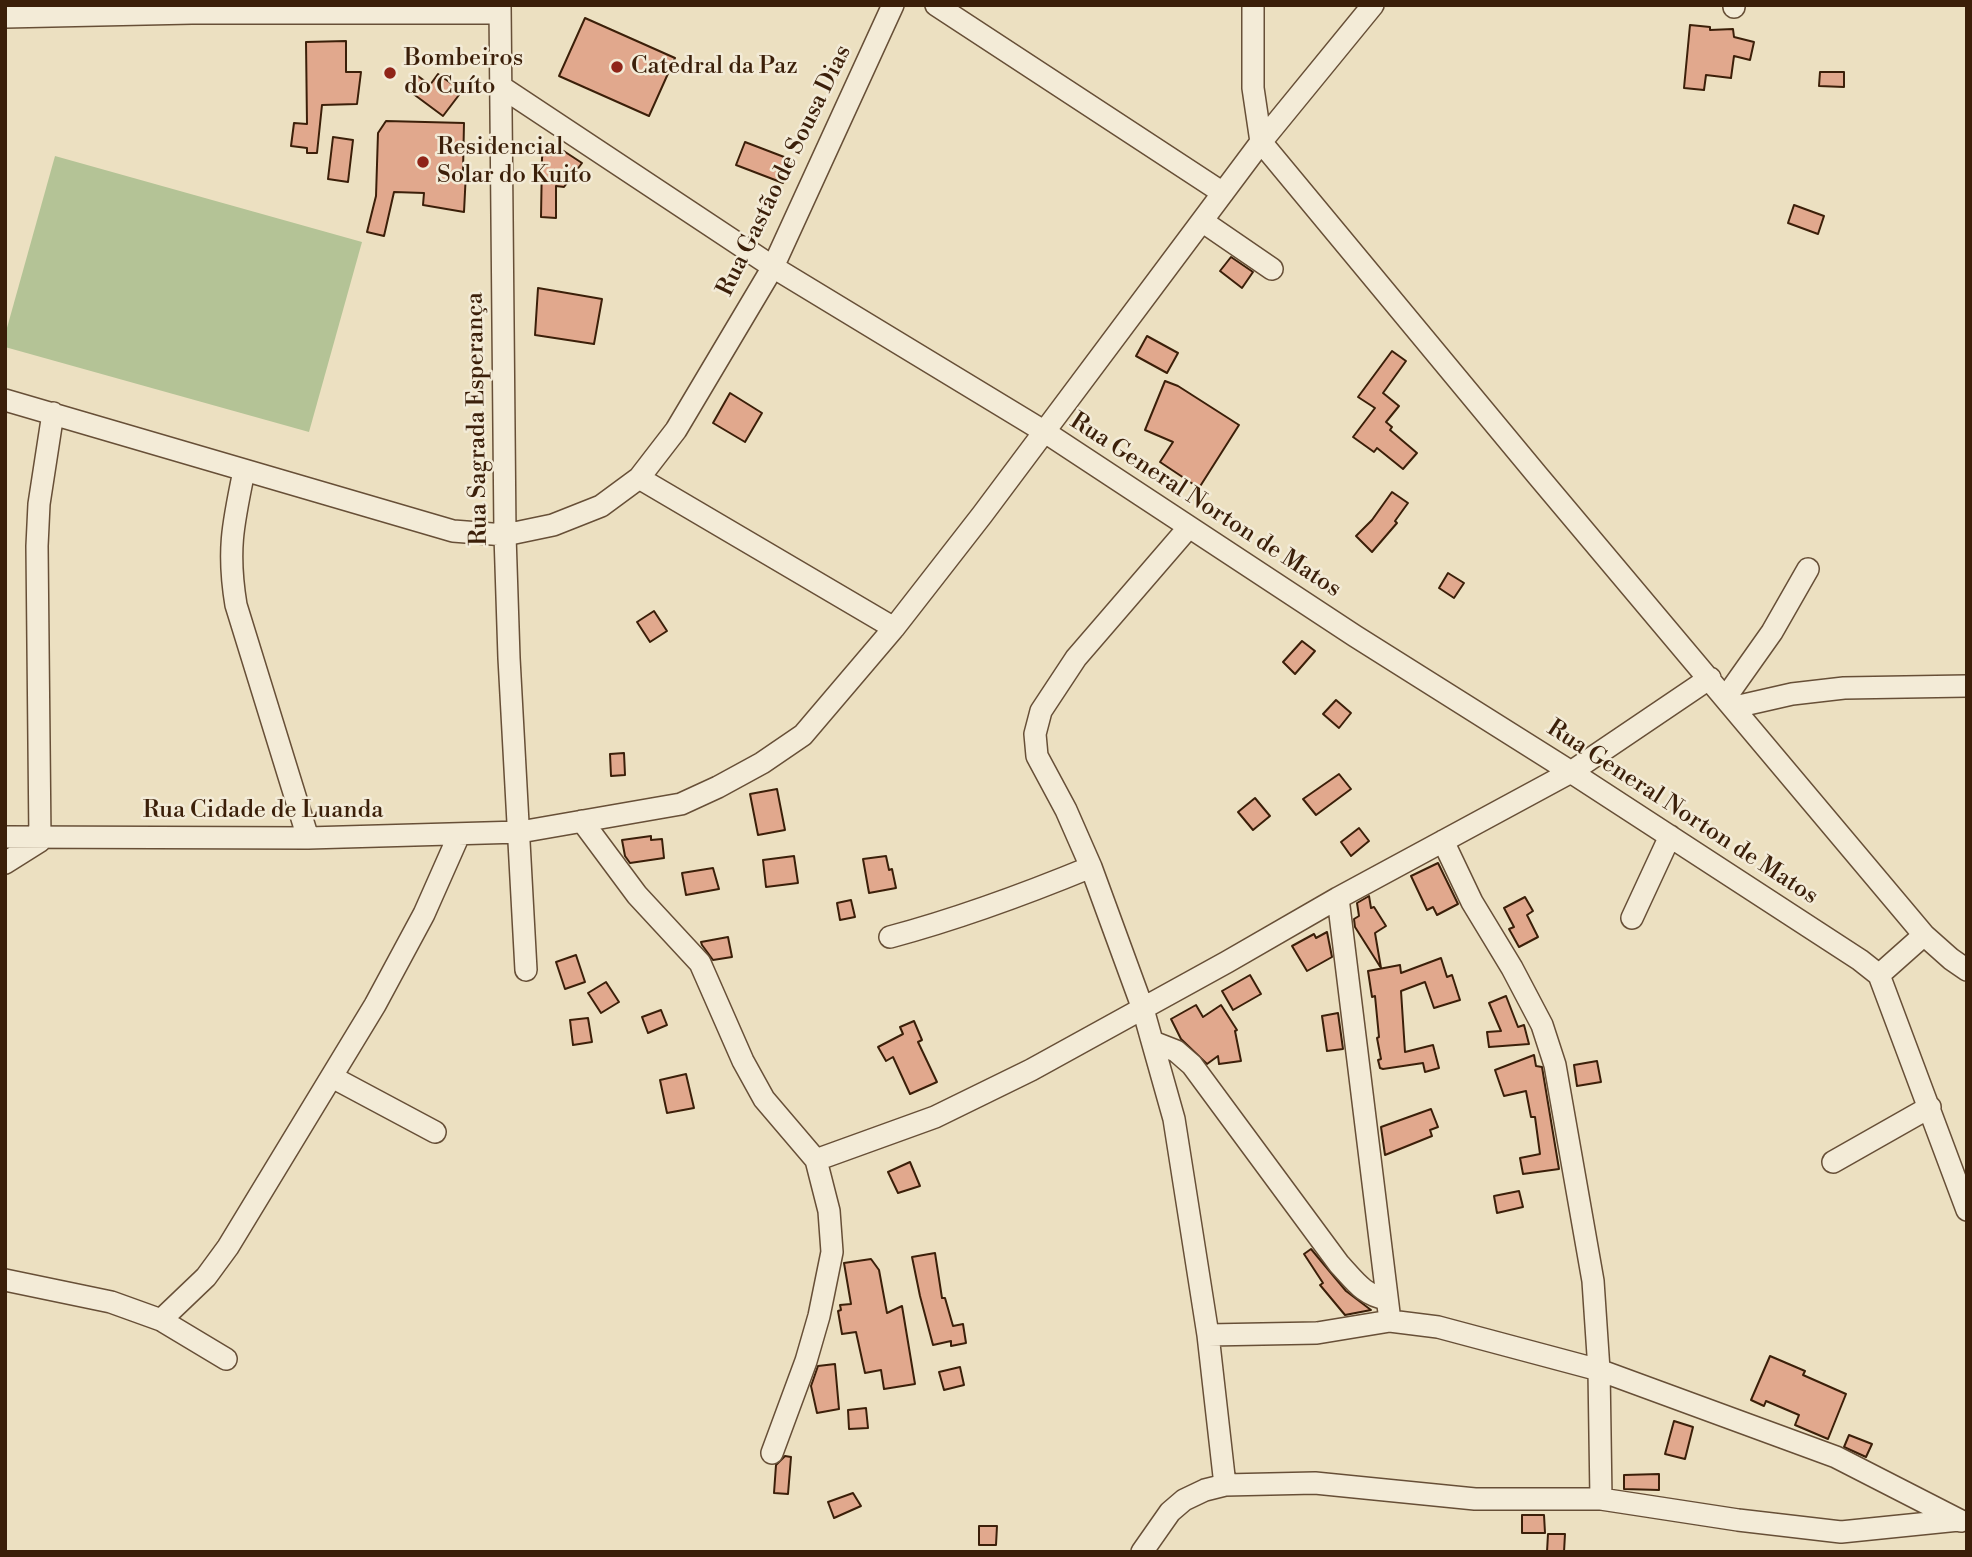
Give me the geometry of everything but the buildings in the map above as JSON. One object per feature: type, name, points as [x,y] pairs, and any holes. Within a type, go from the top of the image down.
[{"type":"street","name":"Rua Gastão de Sousa Dias","points":[[5,400],[453,531],[505,535],[553,525],[600,506],[639,478],[676,430],[773,267],[893,5]]},
{"type":"street","points":[[936,5],[1223,193]]},
{"type":"street","points":[[1253,5],[1253,88],[1261,142],[1924,935],[1967,970]]},
{"type":"street","name":"Rua Cidade de Luanda","points":[[5,837],[308,838],[520,832],[681,804],[762,763],[803,735],[894,628],[1045,432],[1261,142],[1373,5]]},
{"type":"street","points":[[5,17],[165,9],[500,9]]},
{"type":"street","name":"Rua Sagrada Esperança","points":[[500,9],[505,535],[526,970]]},
{"type":"street","name":"Rua General Norton de Matos","points":[[500,86],[773,267],[1045,432],[1355,636],[1670,836],[1879,975]]},
{"type":"street","points":[[1202,221],[1272,269]]},
{"type":"street","points":[[5,863],[40,841],[37,546],[39,504],[53,413]]},
{"type":"street","points":[[244,471],[231,535],[230,570],[236,605],[308,838]]},
{"type":"street","points":[[639,478],[894,628]]},
{"type":"street","points":[[1189,527],[1076,657],[1041,711],[1035,734],[1037,755],[1066,810],[1091,867],[1143,1009],[1174,1119],[1208,1335],[1225,1485]]},
{"type":"street","points":[[1730,702],[1808,569]]},
{"type":"street","points":[[816,1160],[935,1117],[1031,1070],[1338,898],[1571,772],[1710,678]]},
{"type":"street","points":[[1730,702],[1844,688],[1967,686]]},
{"type":"street","points":[[582,821],[636,895],[700,963],[743,1061],[764,1100],[816,1160],[829,1211],[832,1252],[816,1327],[772,1453]]},
{"type":"street","points":[[161,1320],[206,1277],[229,1247],[375,1005],[418,926],[459,835]]},
{"type":"street","points":[[1632,918],[1670,836]]},
{"type":"street","points":[[1443,841],[1472,902],[1512,968],[1542,1025],[1555,1065],[1593,1281],[1599,1370],[1601,1499]]},
{"type":"street","points":[[890,937],[983,910],[1091,867]]},
{"type":"street","points":[[1338,898],[1390,1321]]},
{"type":"street","points":[[1924,935],[1879,975],[1967,1210]]},
{"type":"street","points":[[1153,1042],[1176,1051],[1192,1065],[1271,1168],[1339,1264],[1365,1293],[1374,1298],[1387,1299]]},
{"type":"street","points":[[332,1077],[435,1132]]},
{"type":"street","points":[[1833,1162],[1930,1107]]},
{"type":"street","points":[[5,1280],[111,1302],[161,1320],[226,1359]]},
{"type":"street","points":[[1208,1335],[1317,1333],[1390,1321],[1438,1327],[1599,1370],[1836,1457],[1963,1521]]},
{"type":"street","points":[[1142,1552],[1170,1512],[1184,1500],[1205,1490],[1225,1485],[1315,1483],[1475,1499],[1601,1499],[1738,1520],[1841,1532],[1963,1521]]},
{"type":"green space","points":[[55,156],[362,242],[309,432],[5,347],[5,335]]},
{"type":"place","name":"Catedral da Paz","points":[[617,67]]},
{"type":"place","name":"Bombeiros do Cuíto","points":[[390,73]]},
{"type":"place","name":"Residencial Solar do Kuito","points":[[423,162]]}]
